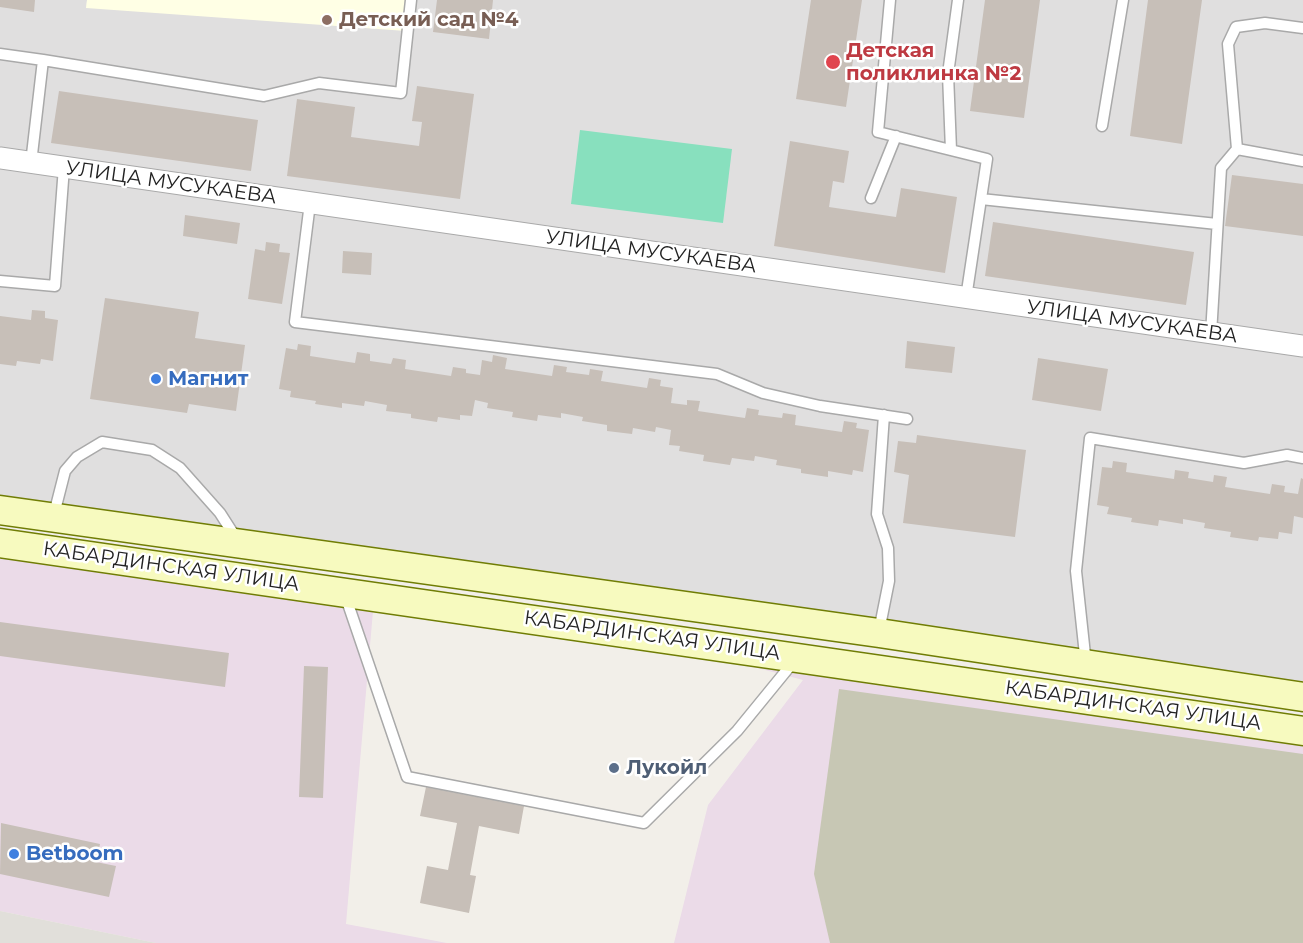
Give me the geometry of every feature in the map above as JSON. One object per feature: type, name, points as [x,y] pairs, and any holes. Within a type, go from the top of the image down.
[{"type":"main road","name":"КАБАРДИНСКАЯ УЛИЦА","points":[[0,510],[879,633],[1303,697]]},
{"type":"main road","name":"КАБАРДИНСКАЯ УЛИЦА","points":[[0,543],[1303,731]]},
{"type":"street","name":"УЛИЦА МУСУКАЕВА","points":[[0,158],[1303,346]]},
{"type":"lane","points":[[0,54],[264,96],[319,83],[401,93],[411,0]]},
{"type":"lane","points":[[890,0],[878,132],[987,159],[966,298]]},
{"type":"lane","points":[[951,150],[948,74],[958,0]]},
{"type":"lane","points":[[1102,126],[1123,0]]},
{"type":"lane","points":[[1211,334],[1221,168],[1237,148],[1228,44],[1236,27],[1265,23],[1303,28]]},
{"type":"lane","points":[[31,163],[43,60]]},
{"type":"lane","points":[[871,198],[896,136]]},
{"type":"lane","points":[[1237,148],[1303,161]]},
{"type":"lane","points":[[0,281],[55,286],[64,167]]},
{"type":"lane","points":[[981,199],[1217,224]]},
{"type":"lane","points":[[310,203],[295,322],[717,374],[763,393],[820,405],[907,418]]},
{"type":"lane","points":[[879,633],[889,581],[888,548],[877,514],[884,415]]},
{"type":"lane","points":[[1086,664],[1076,571],[1090,438],[1244,463],[1287,455],[1303,458]]},
{"type":"lane","points":[[53,518],[65,471],[77,457],[102,442],[152,450],[180,468],[220,513],[239,543]]},
{"type":"lane","points":[[344,592],[407,777],[644,823],[737,731],[798,658]]},
{"type":"shaded area","points":[[0,0],[87,0],[86,8],[409,0],[1303,0],[1303,697],[0,510]]},
{"type":"shaded area","name":"Детский сад №4","points":[[87,0],[409,0],[406,31],[86,8]]},
{"type":"shaded area","points":[[0,543],[1303,731],[1303,943],[674,943],[708,805],[803,680],[750,666],[373,611],[346,924],[447,943],[156,943],[0,911]]},
{"type":"shaded area","points":[[839,689],[1303,754],[1303,943],[830,943],[814,874]]},
{"type":"shaded area","points":[[0,911],[156,943],[0,943]]},
{"type":"green space","points":[[580,130],[732,149],[723,223],[571,204]]},
{"type":"building","points":[[0,0],[35,0],[34,12],[0,7]]},
{"type":"building","points":[[437,0],[493,0],[489,39],[433,32]]},
{"type":"building","points":[[811,0],[862,0],[846,107],[796,99]]},
{"type":"building","points":[[985,0],[1040,0],[1024,118],[970,111]]},
{"type":"building","points":[[1148,0],[1202,0],[1182,144],[1130,136]]},
{"type":"building","points":[[417,86],[474,94],[460,199],[287,176],[297,99],[355,107],[351,137],[419,146],[422,122],[412,121]]},
{"type":"building","points":[[59,91],[258,120],[251,171],[51,143]]},
{"type":"building","points":[[790,141],[849,151],[844,183],[833,181],[829,207],[896,217],[901,188],[957,197],[945,273],[774,246]]},
{"type":"building","points":[[1232,175],[1303,184],[1303,236],[1225,226]]},
{"type":"building","points":[[185,215],[240,223],[237,244],[183,236]]},
{"type":"building","points":[[993,222],[1194,252],[1186,305],[985,276]]},
{"type":"building","points":[[266,242],[280,244],[279,252],[290,253],[282,304],[248,299],[255,249],[265,251]]},
{"type":"building","points":[[343,251],[372,253],[371,275],[342,273]]},
{"type":"building","points":[[105,298],[199,312],[195,338],[245,345],[236,411],[189,404],[187,413],[90,399]]},
{"type":"building","points":[[32,310],[45,311],[45,318],[58,320],[53,361],[41,359],[40,364],[17,361],[16,366],[0,364],[0,316],[31,320]]},
{"type":"building","points":[[907,341],[955,347],[952,373],[905,368]]},
{"type":"building","points":[[298,344],[311,346],[310,356],[355,363],[357,352],[370,354],[370,361],[391,364],[393,358],[406,360],[405,369],[451,376],[453,367],[466,369],[466,373],[480,375],[482,360],[492,362],[493,355],[507,358],[505,369],[552,376],[554,365],[567,367],[566,372],[589,375],[590,369],[603,371],[601,381],[647,388],[649,378],[661,380],[660,386],[673,388],[671,403],[687,405],[687,400],[700,401],[698,411],[745,418],[747,408],[759,410],[758,415],[782,418],[783,413],[796,415],[795,425],[842,432],[844,421],[857,423],[856,428],[869,430],[863,472],[853,470],[852,475],[828,471],[828,477],[801,473],[801,469],[776,465],[777,460],[755,456],[754,461],[732,458],[730,465],[703,461],[704,455],[679,451],[680,446],[669,445],[671,430],[656,427],[655,432],[633,428],[632,434],[607,431],[607,425],[582,421],[583,417],[561,413],[561,418],[538,415],[537,421],[512,417],[513,412],[487,408],[488,403],[475,400],[472,416],[460,415],[460,420],[438,417],[437,422],[411,418],[411,414],[386,411],[387,405],[365,401],[364,406],[342,403],[342,408],[315,404],[316,401],[290,397],[291,391],[279,389],[286,348],[297,350]]},
{"type":"building","points":[[1038,358],[1108,369],[1101,411],[1032,400]]},
{"type":"building","points":[[917,435],[1026,450],[1015,537],[903,523],[909,475],[894,472],[898,441],[916,443]]},
{"type":"building","points":[[1113,461],[1127,463],[1126,472],[1174,479],[1175,470],[1189,472],[1188,478],[1213,482],[1214,475],[1227,477],[1225,487],[1270,494],[1272,484],[1285,486],[1284,492],[1298,494],[1301,478],[1303,479],[1303,518],[1294,516],[1292,534],[1279,532],[1278,539],[1259,537],[1258,541],[1230,537],[1231,532],[1204,528],[1205,523],[1183,519],[1183,524],[1159,520],[1158,526],[1131,522],[1132,518],[1107,514],[1109,507],[1097,505],[1102,467],[1112,468]]},
{"type":"building","points":[[0,622],[229,653],[225,687],[0,656]]},
{"type":"building","points":[[304,666],[328,667],[323,798],[299,797]]},
{"type":"building","points":[[426,787],[524,806],[519,834],[479,826],[470,875],[476,876],[469,913],[420,903],[427,866],[448,870],[457,823],[420,816]]},
{"type":"building","points":[[1,823],[100,844],[96,862],[116,866],[109,897],[0,874]]},
{"type":"place","name":"Детский сад №4","points":[[327,20]]},
{"type":"place","name":"Детская поликлинка №2","points":[[833,62]]},
{"type":"place","name":"Магнит","points":[[156,379]]},
{"type":"place","name":"Лукойл","points":[[614,768]]},
{"type":"place","name":"Betboom","points":[[14,854]]}]
